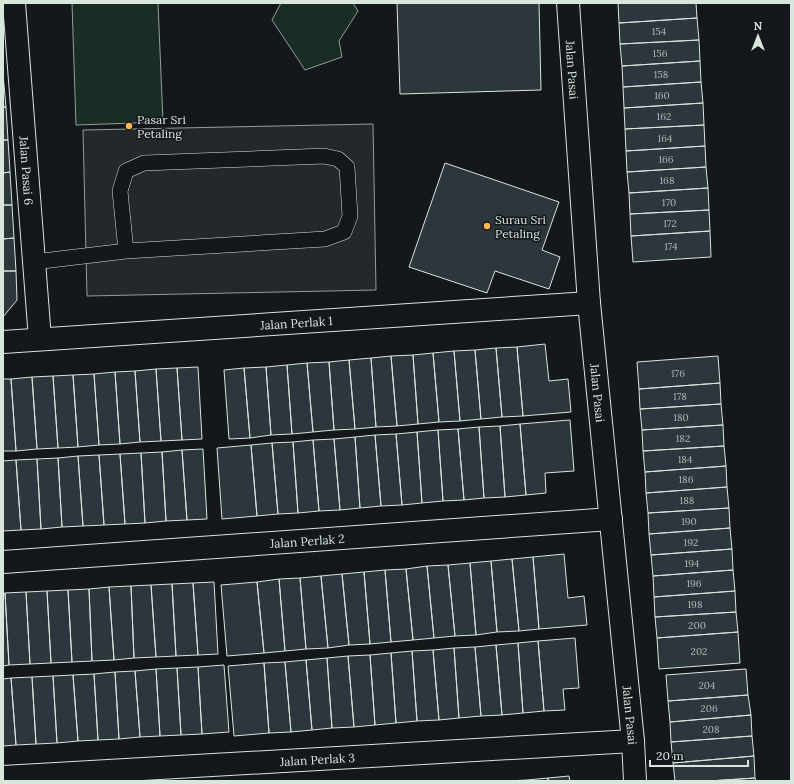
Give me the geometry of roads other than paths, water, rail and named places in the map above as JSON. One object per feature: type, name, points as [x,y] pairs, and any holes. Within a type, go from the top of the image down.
[{"type":"street","name":"Jalan Pasai 6","points":[[14,3],[40,339]]},
{"type":"street","name":"Jalan Pasai","points":[[568,3],[589,303],[633,741],[635,781]]},
{"type":"street","name":"Jalan Perlak 1","points":[[3,342],[589,303]]},
{"type":"street","name":"Jalan Perlak 2","points":[[3,562],[611,519]]},
{"type":"street","name":"Jalan Perlak 3","points":[[3,777],[633,741]]},
{"type":"lane","points":[[34,262],[126,251],[325,239],[344,232],[350,216],[347,167],[338,159],[324,156],[144,163],[126,171],[120,191],[126,251]]},
{"type":"place","name":"Pasar Sri Petaling","points":[[129,126]]},
{"type":"place","name":"Surau Sri Petaling","points":[[487,226]]}]
